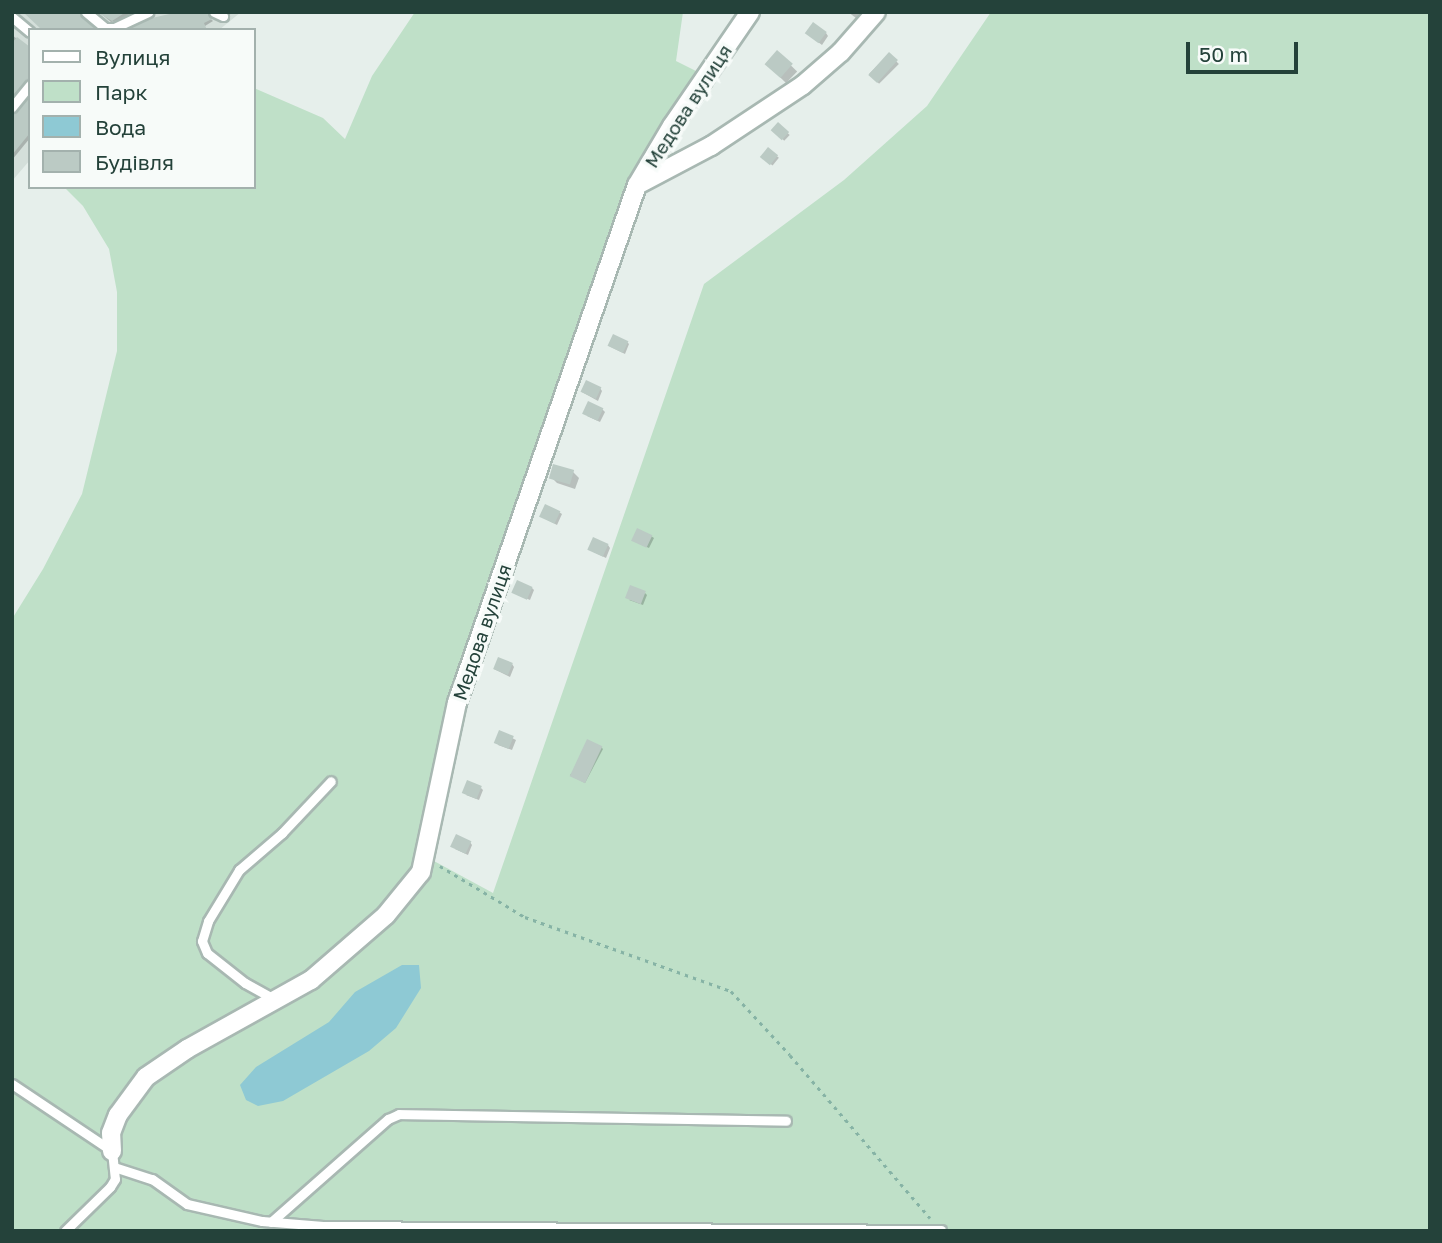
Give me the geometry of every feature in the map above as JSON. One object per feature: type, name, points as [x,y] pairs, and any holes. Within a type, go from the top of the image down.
[{"type":"street","name":"Медова вулиця","points":[[113,1159],[111,1133],[118,1115],[146,1077],[187,1049],[311,980],[386,915],[421,872],[457,703],[637,184],[678,116],[750,12]]},
{"type":"street","points":[[637,184],[711,146],[803,85],[841,52],[876,12]]},
{"type":"lane","points":[[86,12],[105,28],[114,28],[148,12]]},
{"type":"lane","points":[[12,107],[28,87]]},
{"type":"lane","points":[[276,1000],[245,983],[207,953],[202,941],[208,921],[239,870],[282,833],[331,781]]},
{"type":"lane","points":[[12,1084],[113,1159],[152,1179],[187,1204],[271,1222],[337,1227],[941,1230]]},
{"type":"lane","points":[[271,1222],[388,1119],[399,1114],[786,1121]]},
{"type":"lane","points":[[65,1231],[110,1187],[115,1179],[113,1159]]},
{"type":"path","points":[[426,857],[525,917],[732,991],[941,1230]]},
{"type":"shaded area","points":[[12,12],[241,12],[221,28],[28,28],[28,162],[12,181]]},
{"type":"green space","points":[[415,12],[683,12],[676,61],[700,73],[667,123],[449,705],[421,854],[493,893],[704,284],[844,180],[927,106],[991,12],[1430,12],[1430,1231],[12,1231],[12,619],[43,569],[82,494],[117,351],[117,292],[109,249],[83,206],[66,189],[256,189],[256,89],[323,118],[345,139],[372,76]]},
{"type":"water","points":[[402,965],[419,965],[421,988],[396,1028],[369,1051],[283,1101],[258,1106],[246,1100],[240,1085],[256,1067],[329,1022],[355,992]]},
{"type":"building","points":[[23,12],[79,12],[94,28],[40,28]]},
{"type":"building","points":[[97,12],[126,12],[112,21]]},
{"type":"building","points":[[178,12],[207,12],[212,19],[204,23],[206,28],[131,28],[152,18]]},
{"type":"building","points":[[813,22],[827,32],[819,43],[805,33]]},
{"type":"building","points":[[17,37],[28,45],[28,80],[12,96],[12,43]]},
{"type":"building","points":[[777,50],[793,64],[780,78],[765,64]]},
{"type":"building","points":[[889,52],[898,60],[877,83],[868,75]]},
{"type":"building","points":[[28,98],[28,135],[12,155],[12,114]]},
{"type":"building","points":[[778,122],[789,132],[782,140],[771,130]]},
{"type":"building","points":[[768,147],[778,155],[770,165],[760,157]]},
{"type":"building","points":[[613,334],[628,341],[623,353],[608,346]]},
{"type":"building","points":[[586,380],[601,387],[596,399],[581,392]]},
{"type":"building","points":[[588,401],[603,408],[597,421],[582,414]]},
{"type":"building","points":[[553,464],[574,470],[570,484],[549,478]]},
{"type":"building","points":[[545,504],[560,511],[554,524],[539,517]]},
{"type":"building","points":[[637,528],[652,535],[646,548],[631,541]]},
{"type":"building","points":[[593,537],[609,544],[603,557],[587,550]]},
{"type":"building","points":[[517,580],[533,587],[527,600],[511,593]]},
{"type":"building","points":[[630,585],[646,591],[641,604],[625,598]]},
{"type":"building","points":[[498,657],[513,663],[508,675],[493,669]]},
{"type":"building","points":[[499,730],[514,736],[509,749],[494,743]]},
{"type":"building","points":[[587,739],[602,746],[585,783],[570,776]]},
{"type":"building","points":[[467,780],[482,786],[477,799],[462,793]]},
{"type":"building","points":[[456,834],[471,841],[465,854],[450,847]]}]
